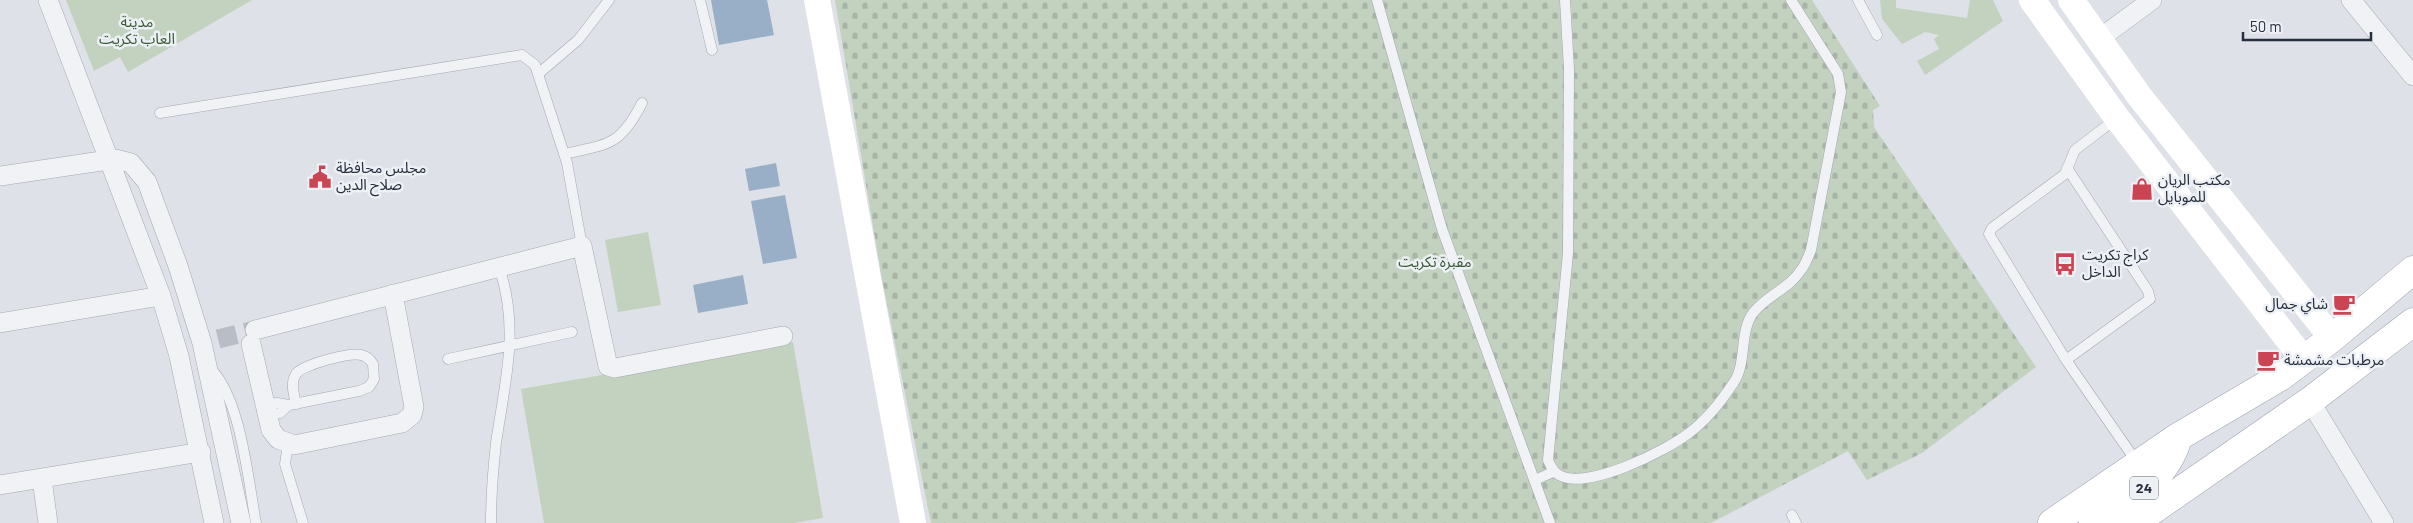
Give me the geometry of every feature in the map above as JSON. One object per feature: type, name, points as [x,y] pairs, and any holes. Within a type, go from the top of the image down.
[{"type":"main road","points":[[817,0],[913,523]]},
{"type":"main road","points":[[2032,0],[2117,118],[2304,360]]},
{"type":"main road","points":[[2071,0],[2140,97],[2332,338]]},
{"type":"main road","points":[[2052,523],[2178,438],[2280,377],[2332,338],[2413,270]]},
{"type":"main road","points":[[2134,523],[2310,401],[2413,322]]},
{"type":"main road","name":"24","points":[[2093,523],[2152,482],[2168,461],[2178,438]]},
{"type":"street","points":[[48,0],[161,296],[179,356],[201,452],[214,523]]},
{"type":"street","points":[[2099,39],[2152,0]]},
{"type":"street","points":[[2357,2],[2413,76]]},
{"type":"street","points":[[0,176],[109,159],[120,159],[131,163],[147,182],[178,266],[210,341],[207,365],[242,523]]},
{"type":"street","points":[[393,294],[413,403],[412,415],[406,421],[399,424],[300,444],[288,444],[274,435],[267,410],[253,337],[393,294],[582,246],[608,366],[615,368],[783,336]]},
{"type":"street","points":[[0,323],[161,296]]},
{"type":"street","points":[[2310,401],[2384,523]]},
{"type":"street","points":[[0,485],[201,452]]},
{"type":"street","points":[[42,479],[48,523]]},
{"type":"lane","points":[[538,74],[578,40],[609,0]]},
{"type":"lane","points":[[700,0],[712,50]]},
{"type":"lane","points":[[1378,0],[1442,229],[1550,523]]},
{"type":"lane","points":[[1565,0],[1569,69],[1568,253],[1548,460],[1553,472],[1560,477],[1571,478],[1620,470],[1659,453],[1690,433],[1714,411],[1736,380],[1749,319],[1754,312],[1801,272],[1811,250],[1841,92],[1838,74],[1791,0]]},
{"type":"lane","points":[[1858,0],[1877,34]]},
{"type":"lane","points":[[160,114],[522,55],[535,65],[564,154],[582,246]]},
{"type":"lane","points":[[564,154],[616,140],[630,126],[642,103]]},
{"type":"lane","points":[[2117,118],[2076,150],[2065,174],[1992,228],[1989,234],[2066,360],[2139,465]]},
{"type":"lane","points":[[2066,360],[2150,298],[2148,291],[2067,168]]},
{"type":"lane","points":[[491,523],[496,445],[506,392],[511,346],[509,308],[499,267]]},
{"type":"lane","points":[[448,359],[572,332]]},
{"type":"lane","points":[[267,410],[277,403],[293,405],[364,390],[374,379],[373,364],[366,356],[356,354],[303,367],[296,372],[293,381],[293,405]]},
{"type":"lane","points":[[207,365],[221,380],[233,408],[256,523]]},
{"type":"lane","points":[[288,444],[285,464],[303,523]]},
{"type":"lane","points":[[1535,480],[1553,472]]},
{"type":"green space","name":"مدينة العاب تكريت","points":[[66,0],[252,0],[128,72],[120,57],[94,71]]},
{"type":"green space","name":"مقبرة تكريت","points":[[835,0],[1812,0],[1880,106],[1873,110],[1874,127],[2036,367],[1922,453],[1867,480],[1848,451],[1711,523],[931,523],[881,274]]},
{"type":"green space","points":[[1880,0],[1896,0],[1896,8],[1967,18],[1970,0],[1993,0],[2003,21],[1925,75],[1917,61],[1939,49],[1934,39],[1939,35],[1925,32],[1902,44],[1882,19]]},
{"type":"green space","points":[[648,232],[661,305],[618,312],[605,240]]},
{"type":"green space","points":[[793,342],[823,518],[794,523],[544,523],[521,389]]},
{"type":"water","points":[[711,0],[767,0],[774,35],[719,45]]},
{"type":"water","points":[[776,163],[780,186],[749,191],[745,169]]},
{"type":"water","points":[[785,195],[797,258],[763,264],[751,201]]},
{"type":"water","points":[[743,275],[748,304],[698,313],[693,285]]},
{"type":"tunnel","points":[[218,339],[255,330]]},
{"type":"place","name":"مجلس محافظة صلاح الدين","points":[[320,177]]},
{"type":"place","name":"مكتب الريان للموبايل","points":[[2142,189]]},
{"type":"place","name":"كراج تكريت الداخل","points":[[2065,264]]},
{"type":"place","name":"شاي جمال","points":[[2344,304]]},
{"type":"place","name":"مرطبات مشمشة","points":[[2268,360]]}]
